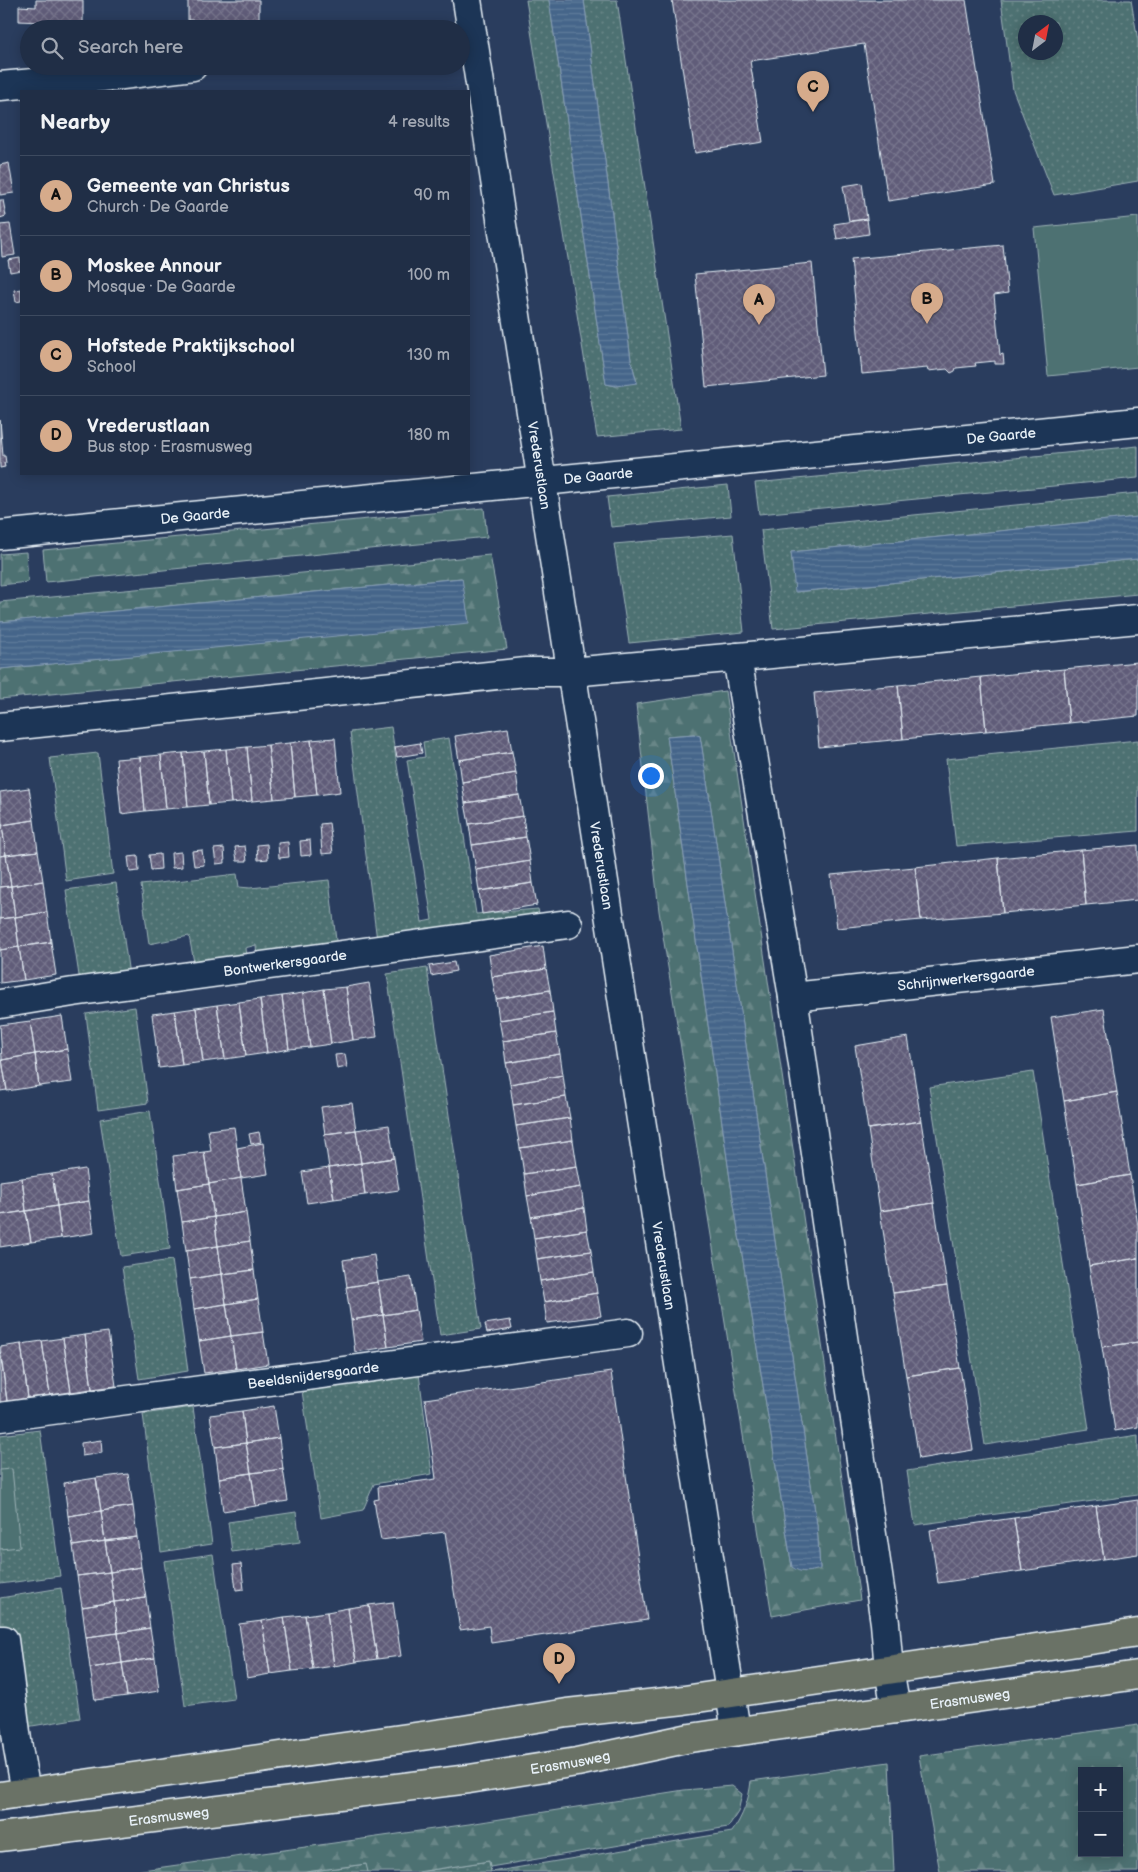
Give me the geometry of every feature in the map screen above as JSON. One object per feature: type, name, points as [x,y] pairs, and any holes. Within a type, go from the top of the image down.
[{"type":"main road","points":[[0,1796],[457,1732],[567,1713],[730,1693],[1138,1632]]},
{"type":"main road","name":"Erasmusweg","points":[[0,1837],[469,1779],[577,1762],[690,1738],[1138,1675]]},
{"type":"street","name":"Vrederustlaan","points":[[467,0],[467,20]]},
{"type":"street","name":"Vrederustlaan","points":[[470,58],[542,482],[736,1731]]},
{"type":"street","points":[[0,86],[122,75]]},
{"type":"street","name":"De Gaarde","points":[[0,534],[1138,422]]},
{"type":"street","points":[[0,727],[516,673],[571,672],[1138,619]]},
{"type":"street","points":[[738,657],[793,997],[896,1709]]},
{"type":"street","name":"Bontwerkersgaarde","points":[[0,1004],[73,992],[568,924]]},
{"type":"street","name":"Schrijnwerkersgaarde","points":[[793,997],[1138,958]]},
{"type":"street","name":"Beeldsnijdersgaarde","points":[[0,1417],[628,1333]]},
{"type":"street","points":[[0,1640],[4,1640],[18,1748],[26,1792]]},
{"type":"green space","points":[[526,0],[549,0],[606,384],[616,386],[637,382],[631,360],[584,0],[617,0],[681,429],[597,437]]},
{"type":"green space","points":[[1001,0],[1131,0],[1138,41],[1138,181],[1054,195],[1013,90]]},
{"type":"green space","points":[[1138,217],[1138,367],[1048,376],[1034,228]]},
{"type":"green space","points":[[1138,446],[1138,478],[759,514],[755,483]]},
{"type":"green space","points":[[728,485],[731,516],[611,527],[607,497]]},
{"type":"green space","points":[[1138,493],[1138,517],[791,552],[796,592],[1138,559],[1138,594],[773,629],[761,530]]},
{"type":"green space","points":[[484,508],[487,537],[46,582],[43,550]]},
{"type":"green space","points":[[733,534],[744,632],[629,643],[614,544]]},
{"type":"green space","points":[[26,552],[28,582],[0,585],[0,554]]},
{"type":"green space","points":[[490,555],[507,649],[0,699],[0,669],[469,622],[461,578],[0,622],[0,602]]},
{"type":"green space","points":[[725,691],[860,1600],[772,1616],[659,911],[636,704]],"holes":[[[694,734],[700,736],[817,1525],[820,1568],[792,1567],[730,1179],[667,736]]]},
{"type":"green space","points":[[391,727],[422,922],[432,920],[407,760],[425,757],[423,742],[449,738],[476,914],[538,909],[540,917],[377,940],[350,732]]},
{"type":"green space","points":[[1138,740],[1138,831],[956,846],[946,759]]},
{"type":"green space","points":[[98,753],[113,874],[66,881],[50,758]]},
{"type":"green space","points":[[237,874],[239,887],[250,888],[329,880],[337,949],[257,957],[256,945],[245,948],[246,958],[194,962],[189,936],[149,944],[141,885]]},
{"type":"green space","points":[[116,883],[129,975],[80,982],[66,890]]},
{"type":"green space","points":[[427,968],[481,1329],[440,1335],[387,974]]},
{"type":"green space","points":[[135,1007],[148,1103],[98,1110],[86,1014]]},
{"type":"green space","points":[[1033,1072],[1089,1429],[985,1445],[929,1087]]},
{"type":"green space","points":[[150,1111],[170,1249],[121,1256],[100,1119]]},
{"type":"green space","points":[[172,1260],[188,1371],[139,1379],[122,1267]]},
{"type":"green space","points":[[419,1374],[432,1474],[374,1484],[363,1510],[321,1518],[302,1391]]},
{"type":"green space","points":[[193,1407],[212,1544],[161,1552],[143,1414]]},
{"type":"green space","points":[[40,1430],[60,1576],[0,1584],[0,1435]]},
{"type":"green space","points":[[1138,1435],[1138,1495],[915,1525],[907,1471]]},
{"type":"green space","points":[[12,1469],[20,1547],[0,1549],[0,1470]]},
{"type":"green space","points":[[296,1512],[300,1542],[232,1552],[228,1522]]},
{"type":"green space","points":[[213,1554],[234,1699],[185,1706],[164,1561]]},
{"type":"green space","points":[[61,1588],[80,1718],[26,1727],[12,1627],[0,1628],[0,1598]]},
{"type":"green space","points":[[1138,1725],[1138,1872],[940,1872],[919,1756]]},
{"type":"green space","points":[[889,1762],[894,1872],[491,1872],[732,1832],[745,1808],[751,1781]]},
{"type":"green space","points":[[732,1786],[742,1794],[738,1812],[728,1827],[490,1867],[489,1861],[418,1872],[368,1872],[366,1864],[305,1872],[128,1872],[469,1824],[684,1790]]},
{"type":"green space","points":[[489,1861],[491,1872],[418,1872]]},
{"type":"green space","points":[[367,1864],[368,1872],[305,1872]]},
{"type":"water","points":[[549,0],[584,0],[631,360],[637,383],[616,386],[606,384]]},
{"type":"water","points":[[1138,517],[1138,559],[795,592],[791,552]]},
{"type":"water","points":[[462,578],[469,623],[0,669],[0,622]]},
{"type":"water","points":[[694,734],[700,736],[702,748],[817,1525],[820,1569],[809,1572],[802,1572],[792,1567],[730,1179],[667,736]]},
{"type":"building","points":[[36,0],[83,0],[83,20],[19,21],[19,6],[36,7]]},
{"type":"building","points":[[188,0],[259,0],[259,20],[188,20]]},
{"type":"building","points":[[672,0],[966,0],[995,185],[888,201],[864,44],[750,61],[763,142],[695,153]]},
{"type":"building","points":[[9,163],[14,193],[0,195],[0,165]]},
{"type":"building","points":[[862,183],[867,219],[849,221],[843,186]]},
{"type":"building","points":[[0,200],[3,200],[6,216],[0,218]]},
{"type":"building","points":[[867,219],[869,234],[837,239],[834,224]]},
{"type":"building","points":[[10,224],[15,255],[2,257],[0,225]]},
{"type":"building","points":[[1003,245],[1008,293],[994,295],[1000,355],[1003,354],[1004,364],[995,364],[995,361],[975,363],[976,366],[956,368],[951,373],[947,369],[928,371],[927,368],[862,374],[851,259]]},
{"type":"building","points":[[20,258],[20,270],[10,272],[8,260]]},
{"type":"building","points":[[812,263],[823,375],[706,387],[695,274]]},
{"type":"building","points":[[20,289],[20,301],[16,302],[14,290]]},
{"type":"building","points":[[0,420],[3,456],[5,456],[6,463],[4,463],[5,467],[0,468]]},
{"type":"building","points":[[1138,662],[1138,716],[1069,723],[1064,669]]},
{"type":"building","points":[[1064,669],[1069,723],[986,731],[981,677]]},
{"type":"building","points":[[981,677],[986,731],[903,739],[898,685]]},
{"type":"building","points":[[898,685],[903,739],[819,747],[814,693]]},
{"type":"building","points":[[508,728],[512,752],[459,760],[455,736]]},
{"type":"building","points":[[335,738],[340,792],[317,795],[311,740]]},
{"type":"building","points":[[311,740],[317,795],[295,797],[290,743]]},
{"type":"building","points":[[290,743],[295,797],[274,799],[268,745]]},
{"type":"building","points":[[420,743],[422,753],[397,757],[395,747]]},
{"type":"building","points":[[268,745],[274,799],[252,801],[247,747]]},
{"type":"building","points":[[247,747],[252,801],[231,803],[226,749]]},
{"type":"building","points":[[226,749],[231,803],[209,805],[204,751]]},
{"type":"building","points":[[204,751],[209,805],[188,807],[183,753]]},
{"type":"building","points":[[512,752],[516,773],[462,782],[459,760]]},
{"type":"building","points":[[183,753],[188,807],[166,809],[161,755]]},
{"type":"building","points":[[161,755],[166,809],[145,811],[140,757]]},
{"type":"building","points":[[140,757],[145,811],[121,814],[116,759]]},
{"type":"building","points":[[516,773],[519,795],[465,803],[462,782]]},
{"type":"building","points":[[29,788],[34,820],[2,825],[0,792]]},
{"type":"building","points":[[519,795],[523,816],[469,824],[465,803]]},
{"type":"building","points":[[523,816],[526,837],[472,845],[469,824]]},
{"type":"building","points":[[34,820],[38,851],[6,855],[2,825]]},
{"type":"building","points":[[329,823],[333,853],[322,854],[320,824]]},
{"type":"building","points":[[0,825],[2,825],[6,855],[0,856]]},
{"type":"building","points":[[526,837],[530,861],[476,870],[472,845]]},
{"type":"building","points":[[310,840],[311,855],[301,856],[300,841]]},
{"type":"building","points":[[288,842],[289,857],[279,858],[278,843]]},
{"type":"building","points":[[267,844],[268,859],[258,860],[257,845]]},
{"type":"building","points":[[1138,845],[1138,900],[1086,905],[1081,850]]},
{"type":"building","points":[[245,846],[247,861],[237,861],[235,847]]},
{"type":"building","points":[[224,848],[225,863],[216,864],[214,849]]},
{"type":"building","points":[[202,850],[204,865],[194,866],[192,851]]},
{"type":"building","points":[[1081,850],[1086,905],[1003,913],[998,858]]},
{"type":"building","points":[[38,851],[43,881],[11,886],[6,855]]},
{"type":"building","points":[[181,852],[182,867],[172,868],[171,853]]},
{"type":"building","points":[[160,854],[161,869],[151,870],[149,855]]},
{"type":"building","points":[[6,855],[11,886],[0,887],[0,856]]},
{"type":"building","points":[[138,856],[139,871],[130,872],[128,857]]},
{"type":"building","points":[[998,858],[1003,913],[921,920],[915,867]]},
{"type":"building","points":[[530,861],[533,883],[479,891],[476,870]]},
{"type":"building","points":[[915,867],[921,920],[837,928],[831,875]]},
{"type":"building","points":[[43,881],[47,912],[15,917],[11,886]]},
{"type":"building","points":[[533,883],[537,905],[482,914],[479,891]]},
{"type":"building","points":[[11,886],[15,917],[0,919],[0,887]]},
{"type":"building","points":[[47,912],[51,942],[19,947],[15,917]]},
{"type":"building","points":[[15,917],[19,947],[0,950],[0,919]]},
{"type":"building","points":[[51,942],[56,975],[24,980],[19,947]]},
{"type":"building","points":[[543,946],[546,969],[492,977],[489,955]]},
{"type":"building","points":[[19,947],[24,980],[0,983],[0,950]]},
{"type":"building","points":[[454,962],[456,971],[431,976],[429,966]]},
{"type":"building","points":[[546,969],[550,990],[496,999],[492,977]]},
{"type":"building","points":[[369,983],[377,1037],[353,1040],[346,987]]},
{"type":"building","points":[[346,987],[353,1040],[331,1044],[324,989]]},
{"type":"building","points":[[324,989],[331,1044],[310,1047],[303,993]]},
{"type":"building","points":[[550,990],[553,1012],[499,1020],[496,999]]},
{"type":"building","points":[[303,993],[310,1047],[289,1049],[282,996]]},
{"type":"building","points":[[282,996],[289,1049],[267,1053],[260,999]]},
{"type":"building","points":[[260,999],[267,1053],[246,1056],[239,1002]]},
{"type":"building","points":[[239,1002],[246,1056],[225,1059],[217,1005]]},
{"type":"building","points":[[217,1005],[225,1059],[203,1062],[196,1008]]},
{"type":"building","points":[[196,1008],[203,1062],[182,1065],[175,1011]]},
{"type":"building","points":[[1104,1009],[1117,1092],[1064,1101],[1051,1017]]},
{"type":"building","points":[[175,1011],[182,1065],[159,1068],[152,1014]]},
{"type":"building","points":[[553,1012],[556,1033],[503,1041],[499,1020]]},
{"type":"building","points":[[62,1016],[67,1049],[35,1054],[30,1021]]},
{"type":"building","points":[[30,1021],[35,1054],[2,1060],[0,1025]]},
{"type":"building","points":[[556,1033],[560,1054],[506,1063],[503,1041]]},
{"type":"building","points":[[908,1037],[921,1121],[868,1129],[855,1046]]},
{"type":"building","points":[[67,1049],[72,1082],[39,1086],[35,1054]]},
{"type":"building","points":[[35,1054],[39,1086],[7,1091],[2,1060]]},
{"type":"building","points":[[345,1054],[347,1067],[337,1069],[335,1055]]},
{"type":"building","points":[[560,1054],[563,1075],[510,1084],[506,1063]]},
{"type":"building","points":[[0,1060],[2,1060],[7,1090],[0,1091]]},
{"type":"building","points":[[563,1075],[566,1097],[513,1105],[510,1084]]},
{"type":"building","points":[[1117,1092],[1130,1175],[1077,1184],[1064,1101]]},
{"type":"building","points":[[566,1097],[570,1118],[516,1126],[513,1105]]},
{"type":"building","points":[[352,1103],[356,1130],[325,1134],[321,1107]]},
{"type":"building","points":[[570,1118],[573,1140],[520,1148],[516,1126]]},
{"type":"building","points":[[921,1121],[934,1203],[880,1211],[868,1129]]},
{"type":"building","points":[[389,1125],[394,1158],[361,1163],[356,1130]]},
{"type":"building","points":[[234,1127],[241,1178],[209,1184],[204,1152],[211,1151],[208,1130]]},
{"type":"building","points":[[356,1130],[361,1163],[329,1168],[324,1134]]},
{"type":"building","points":[[259,1132],[261,1142],[251,1144],[249,1134]]},
{"type":"building","points":[[573,1140],[577,1166],[524,1174],[520,1148]]},
{"type":"building","points":[[263,1143],[268,1174],[241,1178],[237,1148]]},
{"type":"building","points":[[204,1152],[209,1184],[177,1189],[173,1156]]},
{"type":"building","points":[[394,1158],[399,1190],[365,1195],[361,1163]]},
{"type":"building","points":[[361,1163],[365,1195],[334,1199],[329,1168]]},
{"type":"building","points":[[577,1166],[581,1187],[527,1196],[524,1174]]},
{"type":"building","points":[[329,1168],[334,1199],[307,1203],[302,1172]]},
{"type":"building","points":[[85,1169],[89,1201],[57,1206],[52,1174]]},
{"type":"building","points":[[52,1174],[57,1206],[26,1211],[22,1178]]},
{"type":"building","points":[[1130,1175],[1138,1226],[1138,1258],[1089,1266],[1077,1184]]},
{"type":"building","points":[[22,1178],[26,1211],[0,1215],[0,1181]]},
{"type":"building","points":[[241,1178],[246,1212],[214,1217],[209,1184]]},
{"type":"building","points":[[209,1184],[214,1217],[182,1222],[177,1189]]},
{"type":"building","points":[[581,1187],[584,1208],[531,1217],[527,1196]]},
{"type":"building","points":[[89,1201],[94,1233],[61,1238],[57,1206]]},
{"type":"building","points":[[934,1203],[947,1286],[893,1293],[880,1211]]},
{"type":"building","points":[[57,1206],[61,1238],[31,1242],[26,1211]]},
{"type":"building","points":[[584,1208],[587,1230],[534,1238],[531,1217]]},
{"type":"building","points":[[26,1211],[31,1242],[0,1247],[0,1215]]},
{"type":"building","points":[[246,1212],[250,1241],[218,1246],[214,1217]]},
{"type":"building","points":[[214,1217],[218,1246],[186,1251],[182,1222]]},
{"type":"building","points":[[587,1230],[591,1251],[537,1259],[534,1238]]},
{"type":"building","points":[[250,1241],[254,1270],[222,1274],[218,1246]]},
{"type":"building","points":[[218,1246],[222,1274],[190,1279],[186,1251]]},
{"type":"building","points":[[591,1251],[594,1272],[540,1281],[537,1259]]},
{"type":"building","points":[[374,1255],[378,1282],[347,1287],[343,1260]]},
{"type":"building","points":[[1138,1258],[1138,1342],[1102,1347],[1089,1266]]},
{"type":"building","points":[[254,1270],[258,1299],[226,1304],[222,1274]]},
{"type":"building","points":[[594,1272],[597,1293],[544,1302],[540,1281]]},
{"type":"building","points":[[222,1274],[226,1304],[194,1309],[190,1279]]},
{"type":"building","points":[[411,1277],[416,1310],[383,1315],[378,1282]]},
{"type":"building","points":[[378,1282],[383,1315],[351,1320],[346,1287]]},
{"type":"building","points":[[947,1286],[960,1368],[906,1376],[893,1293]]},
{"type":"building","points":[[597,1293],[601,1316],[547,1323],[544,1302]]},
{"type":"building","points":[[258,1299],[263,1332],[231,1336],[226,1304]]},
{"type":"building","points":[[226,1304],[231,1336],[199,1341],[194,1309]]},
{"type":"building","points":[[416,1310],[421,1342],[388,1347],[383,1315]]},
{"type":"building","points":[[383,1315],[388,1347],[355,1352],[351,1320]]},
{"type":"building","points":[[510,1320],[512,1329],[487,1333],[485,1324]]},
{"type":"building","points":[[108,1332],[116,1386],[92,1389],[85,1335]]},
{"type":"building","points":[[263,1332],[268,1364],[236,1369],[231,1336]]},
{"type":"building","points":[[85,1335],[92,1389],[71,1392],[63,1338]]},
{"type":"building","points":[[231,1336],[236,1369],[204,1373],[199,1341]]},
{"type":"building","points":[[63,1338],[71,1392],[50,1395],[42,1341]]},
{"type":"building","points":[[42,1341],[50,1395],[28,1398],[21,1344]]},
{"type":"building","points":[[1138,1342],[1138,1427],[1115,1431],[1102,1347]]},
{"type":"building","points":[[21,1344],[28,1398],[7,1401],[0,1347]]},
{"type":"building","points":[[0,1352],[7,1401],[0,1402]]},
{"type":"building","points":[[960,1368],[973,1450],[919,1459],[906,1376]]},
{"type":"building","points":[[611,1372],[647,1620],[491,1643],[489,1626],[460,1630],[445,1532],[381,1540],[374,1500],[379,1499],[378,1487],[436,1479],[425,1399]]},
{"type":"building","points":[[274,1406],[279,1438],[246,1443],[242,1411]]},
{"type":"building","points":[[242,1411],[246,1443],[215,1447],[210,1415]]},
{"type":"building","points":[[279,1438],[283,1469],[251,1473],[246,1443]]},
{"type":"building","points":[[101,1440],[102,1453],[82,1456],[81,1443]]},
{"type":"building","points":[[246,1443],[251,1473],[219,1478],[215,1447]]},
{"type":"building","points":[[283,1469],[288,1501],[256,1506],[251,1473]]},
{"type":"building","points":[[251,1473],[256,1506],[223,1511],[219,1478]]},
{"type":"building","points":[[128,1474],[133,1506],[101,1511],[96,1478]]},
{"type":"building","points":[[96,1478],[101,1511],[68,1516],[64,1483]]},
{"type":"building","points":[[1138,1500],[1138,1554],[1104,1559],[1096,1506]]},
{"type":"building","points":[[133,1506],[137,1537],[105,1541],[101,1511]]},
{"type":"building","points":[[1096,1506],[1104,1559],[1022,1571],[1014,1518]]},
{"type":"building","points":[[101,1511],[105,1541],[73,1546],[68,1516]]},
{"type":"building","points":[[1014,1518],[1022,1571],[938,1583],[930,1530]]},
{"type":"building","points":[[137,1537],[141,1567],[110,1572],[105,1541]]},
{"type":"building","points":[[105,1541],[110,1572],[77,1576],[73,1546]]},
{"type":"building","points":[[241,1564],[244,1589],[236,1590],[233,1565]]},
{"type":"building","points":[[141,1567],[146,1598],[114,1602],[110,1572]]},
{"type":"building","points":[[110,1572],[114,1602],[82,1607],[77,1576]]},
{"type":"building","points":[[146,1598],[150,1628],[118,1633],[114,1602]]},
{"type":"building","points":[[114,1602],[118,1633],[86,1637],[82,1607]]},
{"type":"building","points":[[393,1602],[401,1656],[377,1659],[369,1605]]},
{"type":"building","points":[[369,1605],[377,1659],[356,1662],[348,1608]]},
{"type":"building","points":[[348,1608],[356,1662],[334,1666],[327,1612]]},
{"type":"building","points":[[327,1612],[334,1666],[313,1669],[305,1615]]},
{"type":"building","points":[[305,1615],[313,1669],[292,1671],[284,1617]]},
{"type":"building","points":[[284,1617],[292,1671],[270,1674],[262,1621]]},
{"type":"building","points":[[262,1621],[270,1674],[247,1678],[239,1624]]},
{"type":"building","points":[[150,1628],[155,1658],[122,1663],[118,1633]]},
{"type":"building","points":[[118,1633],[122,1663],[90,1668],[86,1637]]},
{"type":"building","points":[[155,1658],[159,1691],[127,1696],[122,1663]]},
{"type":"building","points":[[122,1663],[127,1696],[95,1700],[90,1668]]},
{"type":"place","name":"Hofstede Praktijkschool","points":[[813,112]]},
{"type":"place","name":"Moskee Annour","points":[[927,324]]},
{"type":"place","name":"Gemeente van Christus","points":[[759,325]]},
{"type":"place","name":"Vrederustlaan","points":[[559,1684]]}]
